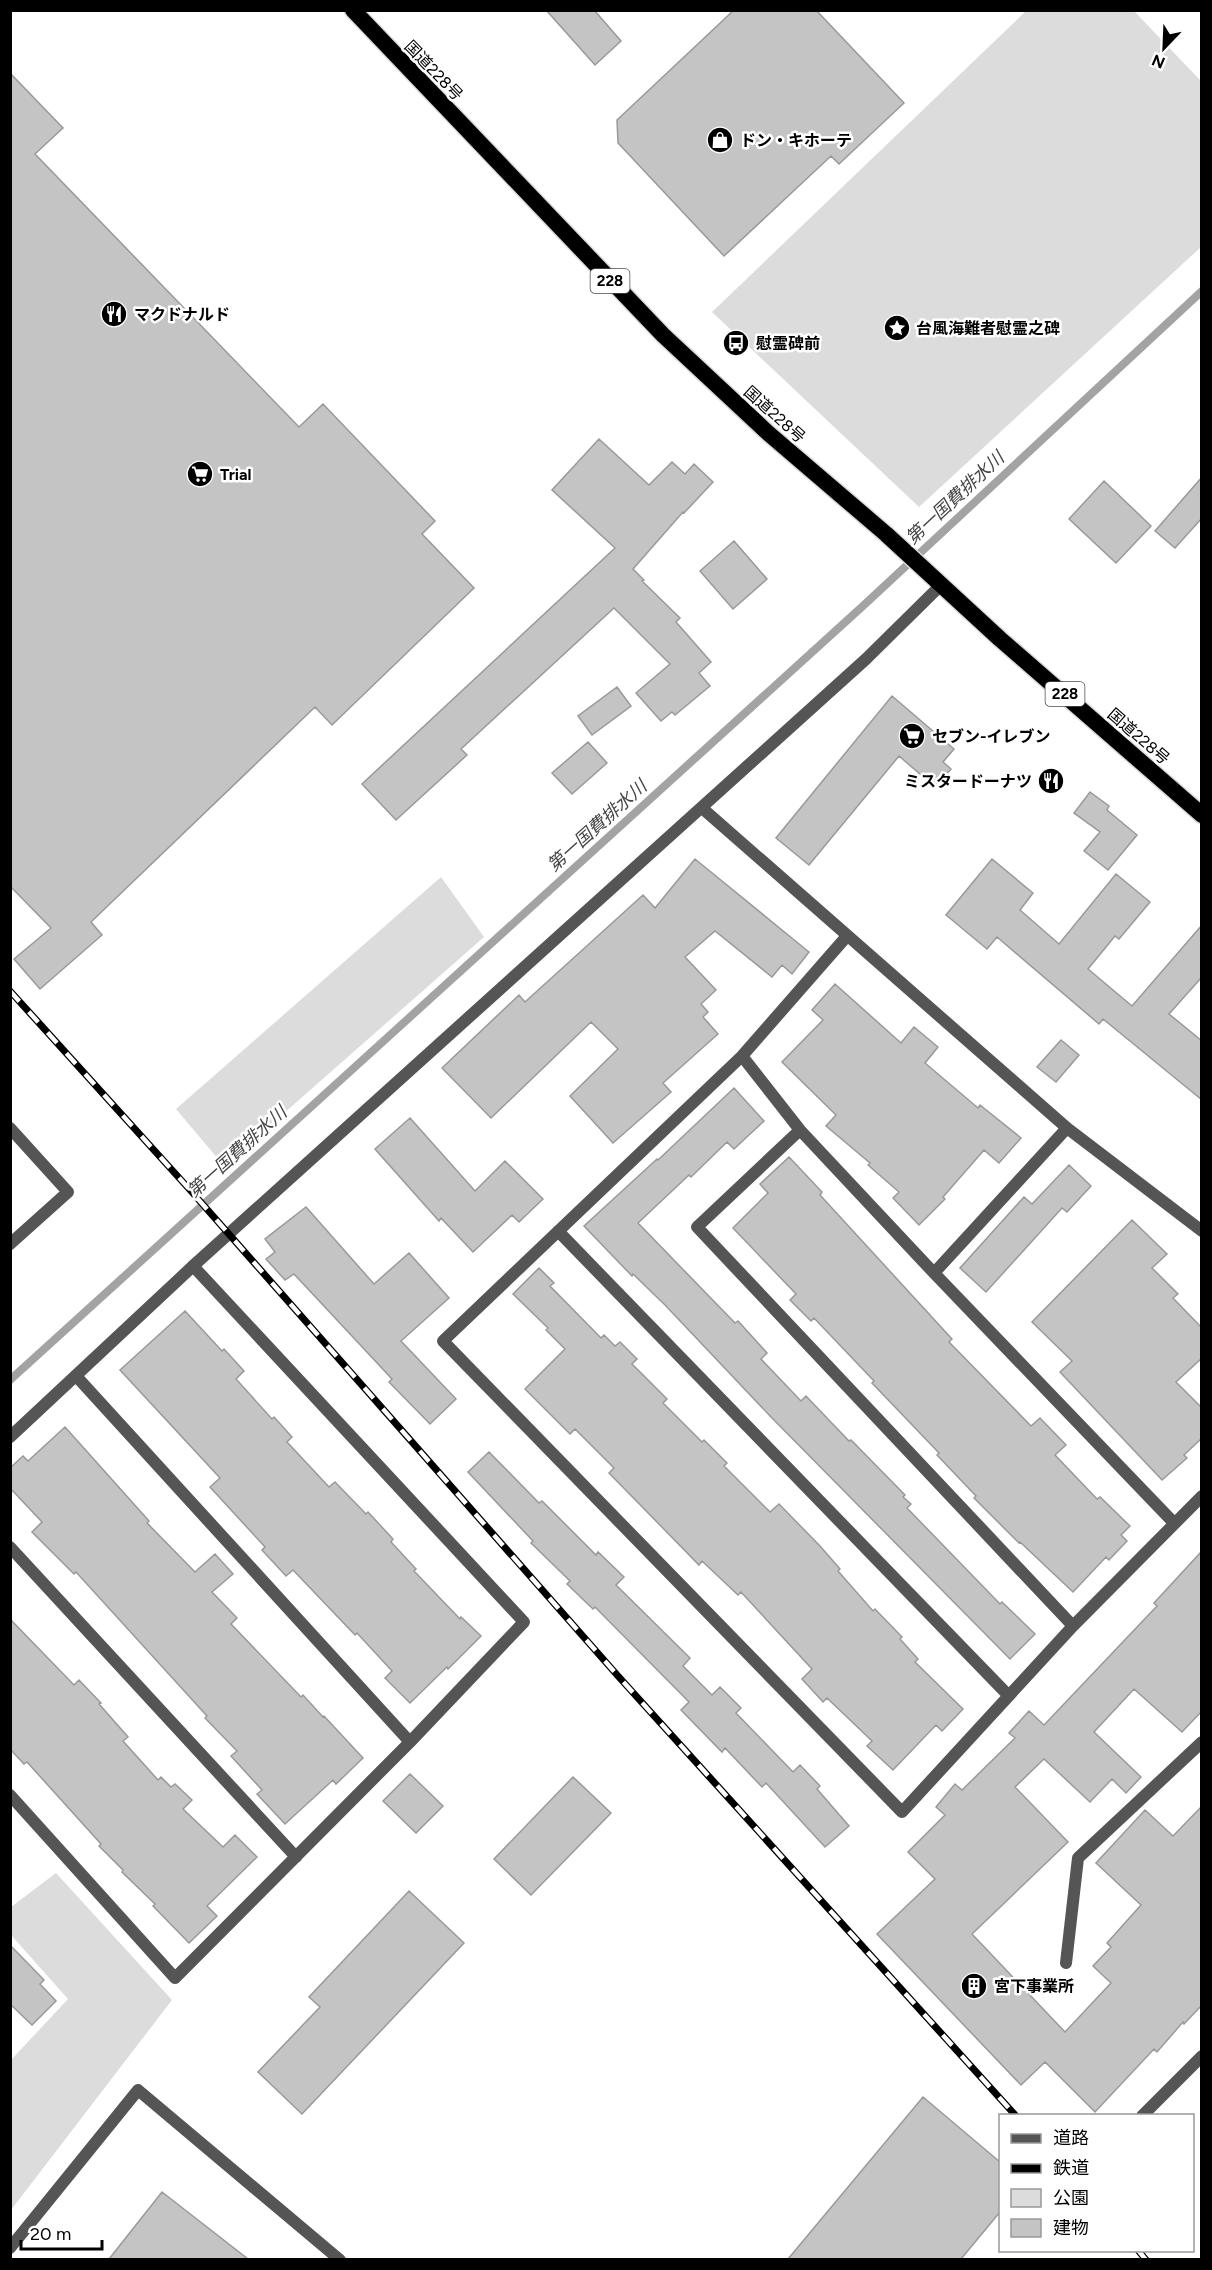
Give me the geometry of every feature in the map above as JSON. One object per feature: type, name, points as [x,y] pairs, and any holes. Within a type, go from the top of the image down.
[{"type":"highway","name":"国道228号","points":[[353,10],[663,335],[768,433],[886,534],[1202,815]]},
{"type":"street","points":[[10,1437],[77,1377],[193,1266],[866,659],[941,585]]},
{"type":"street","points":[[702,808],[1067,1128],[1202,1231]]},
{"type":"street","points":[[847,936],[742,1056],[443,1341],[902,1812],[1073,1626],[1202,1496]]},
{"type":"street","points":[[742,1056],[800,1130],[1174,1523]]},
{"type":"street","points":[[10,1128],[68,1192],[10,1244]]},
{"type":"street","points":[[934,1273],[1067,1128]]},
{"type":"street","points":[[800,1130],[697,1227],[1073,1626]]},
{"type":"street","points":[[558,1231],[1009,1696]]},
{"type":"street","points":[[10,1796],[176,1978],[410,1742],[524,1622],[193,1266]]},
{"type":"street","points":[[77,1377],[410,1742]]},
{"type":"street","points":[[10,1547],[296,1857]]},
{"type":"street","points":[[1066,1963],[1078,1858],[1202,1742]]},
{"type":"street","points":[[1143,2114],[1202,2056]]},
{"type":"street","points":[[10,2248],[138,2090],[340,2259]]},
{"type":"green space","points":[[1026,11],[1134,11],[1201,81],[1201,247],[919,507],[712,312]]},
{"type":"green space","points":[[441,877],[484,937],[224,1166],[176,1109]]},
{"type":"green space","points":[[56,1873],[172,2000],[11,2210],[11,2060],[68,1999],[11,1935],[11,1907]]},
{"type":"building","points":[[546,10],[594,10],[621,41],[595,65]]},
{"type":"building","points":[[734,10],[816,10],[904,103],[839,164],[831,156],[724,256],[618,143],[617,120]]},
{"type":"building","name":"Trial","points":[[10,73],[63,128],[35,154],[299,427],[323,404],[435,521],[422,534],[474,588],[332,725],[315,707],[91,922],[102,935],[40,989],[14,959],[51,928],[10,886]]},
{"type":"building","points":[[599,439],[649,485],[672,462],[685,474],[694,464],[713,482],[633,569],[644,580],[642,581],[680,618],[676,622],[711,662],[699,673],[710,686],[675,715],[672,712],[661,721],[636,693],[670,664],[614,608],[461,749],[467,755],[396,820],[362,784],[615,548],[552,490]]},
{"type":"building","points":[[1202,477],[1202,518],[1175,548],[1155,531]]},
{"type":"building","points":[[1104,481],[1151,526],[1116,563],[1069,519]]},
{"type":"building","points":[[734,541],[767,579],[733,609],[700,571]]},
{"type":"building","points":[[617,687],[631,706],[592,735],[578,716]]},
{"type":"building","points":[[892,696],[954,749],[943,762],[951,769],[935,787],[899,756],[809,865],[776,838]]},
{"type":"building","points":[[588,742],[607,763],[572,794],[552,773]]},
{"type":"building","points":[[1090,792],[1109,806],[1107,810],[1137,835],[1108,870],[1084,851],[1100,832],[1074,813]]},
{"type":"building","points":[[695,859],[809,952],[792,974],[782,965],[772,977],[715,931],[685,957],[716,990],[701,1004],[708,1012],[703,1017],[718,1034],[663,1083],[671,1092],[613,1143],[570,1096],[618,1049],[591,1022],[491,1118],[442,1068],[519,995],[525,1002],[643,895],[655,908]]},
{"type":"building","points":[[992,859],[1033,893],[1020,910],[1059,944],[1116,874],[1150,902],[1119,939],[1115,936],[1088,969],[1132,1006],[1202,925],[1202,977],[1169,1014],[1202,1041],[1202,1100],[1103,1019],[1099,1024],[997,937],[987,949],[946,915]]},
{"type":"building","points":[[835,984],[901,1043],[914,1027],[938,1047],[925,1063],[978,1108],[980,1105],[1021,1138],[999,1163],[984,1150],[943,1197],[945,1199],[919,1225],[893,1198],[899,1192],[868,1165],[870,1163],[826,1126],[836,1115],[782,1062],[823,1020],[812,1010]]},
{"type":"building","points":[[1061,1040],[1079,1055],[1056,1082],[1037,1067]]},
{"type":"building","points":[[734,1088],[764,1121],[734,1149],[727,1142],[638,1223],[735,1323],[738,1321],[767,1353],[761,1359],[801,1401],[806,1396],[849,1441],[851,1440],[905,1495],[903,1497],[911,1504],[907,1508],[1000,1604],[1002,1602],[1035,1634],[1010,1659],[771,1417],[665,1305],[633,1274],[632,1276],[584,1226]]},
{"type":"building","points":[[410,1118],[475,1191],[505,1161],[543,1199],[519,1222],[512,1215],[473,1252],[441,1218],[439,1221],[375,1149]]},
{"type":"building","points":[[789,1157],[822,1192],[820,1195],[952,1339],[949,1342],[1031,1426],[1040,1418],[1066,1445],[1055,1455],[1097,1499],[1100,1497],[1130,1526],[1121,1535],[1127,1541],[1109,1560],[1106,1557],[1073,1592],[974,1498],[976,1496],[937,1455],[939,1453],[872,1383],[874,1381],[814,1318],[811,1321],[790,1300],[796,1294],[733,1228],[768,1193],[760,1184]]},
{"type":"building","points":[[1069,1165],[1091,1186],[1067,1212],[1062,1208],[986,1292],[960,1268],[1024,1197],[1032,1204]]},
{"type":"building","points":[[306,1207],[374,1284],[409,1253],[449,1298],[401,1341],[456,1399],[430,1424],[389,1382],[392,1379],[294,1274],[285,1280],[266,1259],[275,1252],[265,1239]]},
{"type":"building","points":[[1132,1220],[1167,1254],[1152,1268],[1178,1294],[1173,1298],[1202,1328],[1202,1358],[1176,1382],[1202,1408],[1202,1438],[1184,1455],[1187,1458],[1162,1480],[1060,1372],[1072,1361],[1032,1322]]},
{"type":"building","points":[[539,1268],[554,1283],[550,1286],[601,1338],[604,1335],[615,1346],[620,1342],[637,1359],[632,1364],[667,1399],[663,1403],[727,1463],[724,1466],[770,1512],[779,1504],[820,1546],[840,1569],[838,1571],[873,1611],[875,1609],[902,1637],[900,1639],[918,1659],[915,1662],[963,1709],[942,1731],[936,1725],[893,1770],[867,1746],[872,1741],[827,1698],[823,1702],[802,1679],[812,1669],[741,1592],[738,1595],[702,1561],[699,1565],[609,1473],[614,1468],[575,1429],[570,1434],[525,1389],[565,1349],[546,1330],[548,1328],[513,1294]]},
{"type":"building","points":[[185,1311],[244,1371],[236,1379],[272,1419],[274,1417],[292,1437],[287,1442],[329,1487],[335,1482],[366,1514],[368,1512],[393,1539],[391,1542],[416,1569],[414,1571],[460,1619],[461,1617],[481,1636],[410,1703],[385,1678],[392,1671],[357,1633],[355,1635],[293,1570],[286,1576],[262,1550],[265,1547],[210,1487],[220,1478],[120,1370]]},
{"type":"building","points":[[65,1427],[149,1521],[147,1523],[195,1572],[215,1554],[233,1574],[212,1592],[237,1618],[231,1624],[363,1758],[336,1784],[333,1780],[285,1824],[257,1794],[262,1790],[231,1756],[237,1751],[205,1718],[207,1716],[76,1572],[74,1574],[32,1532],[42,1522],[10,1488],[10,1468],[23,1456],[28,1461]]},
{"type":"building","points":[[489,1452],[539,1503],[542,1501],[596,1555],[598,1552],[624,1577],[616,1585],[690,1658],[683,1666],[712,1695],[720,1687],[741,1708],[736,1713],[793,1772],[800,1765],[820,1786],[817,1789],[849,1826],[825,1847],[766,1783],[762,1787],[725,1748],[722,1752],[681,1710],[689,1702],[595,1607],[593,1609],[567,1584],[570,1581],[531,1543],[533,1541],[468,1472]]},
{"type":"building","points":[[1202,1551],[1202,1711],[1182,1732],[1134,1689],[1094,1732],[1141,1777],[1126,1793],[1112,1779],[1090,1802],[1044,1759],[1015,1787],[1068,1842],[972,1934],[1065,2032],[1111,1983],[1093,1966],[1111,1947],[1107,1943],[1141,1905],[1096,1863],[1145,1810],[1173,1836],[1202,1806],[1202,2005],[1184,2024],[1183,2022],[1157,2052],[1154,2049],[1095,2112],[1045,2062],[1021,2085],[877,1934],[935,1879],[908,1852],[945,1815],[936,1807],[955,1784],[962,1790],[1015,1738],[1009,1733],[1029,1711],[1044,1725],[1157,1606],[1154,1603]]},
{"type":"building","points":[[10,1619],[74,1685],[79,1680],[101,1703],[99,1704],[128,1737],[123,1741],[158,1780],[161,1777],[171,1787],[175,1784],[192,1800],[183,1809],[223,1847],[235,1835],[257,1857],[207,1906],[217,1916],[189,1943],[153,1906],[155,1904],[122,1872],[123,1870],[99,1846],[101,1844],[27,1762],[24,1764],[10,1749]]},
{"type":"building","points":[[410,1774],[443,1806],[416,1833],[383,1801]]},
{"type":"building","points":[[573,1777],[611,1813],[531,1895],[494,1859]]},
{"type":"building","points":[[409,1891],[464,1943],[302,2114],[258,2072],[320,2007],[309,1997]]},
{"type":"building","points":[[10,1945],[44,1980],[40,1984],[56,2001],[32,2025],[10,2004]]},
{"type":"building","points":[[923,2097],[999,2161],[999,2213],[961,2259],[788,2259]]},
{"type":"building","points":[[162,2192],[248,2259],[109,2259]]},
{"type":"waterway","name":"第一国費排水川","points":[[10,1380],[864,605],[1202,291]]},
{"type":"railway","points":[[10,991],[191,1191],[618,1676],[1014,2114]]},
{"type":"railway","points":[[1140,2252],[1146,2260]]},
{"type":"place","name":"ドン・キホーテ","points":[[720,140]]},
{"type":"place","name":"マクドナルド","points":[[114,314]]},
{"type":"place","name":"台風海難者慰霊之碑","points":[[897,328]]},
{"type":"place","name":"慰霊碑前","points":[[736,343]]},
{"type":"place","name":"Trial","points":[[200,474]]},
{"type":"place","name":"セブン-イレブン","points":[[912,736]]},
{"type":"place","name":"ミスタードーナツ","points":[[1051,781]]},
{"type":"place","name":"宮下事業所","points":[[974,1986]]}]
